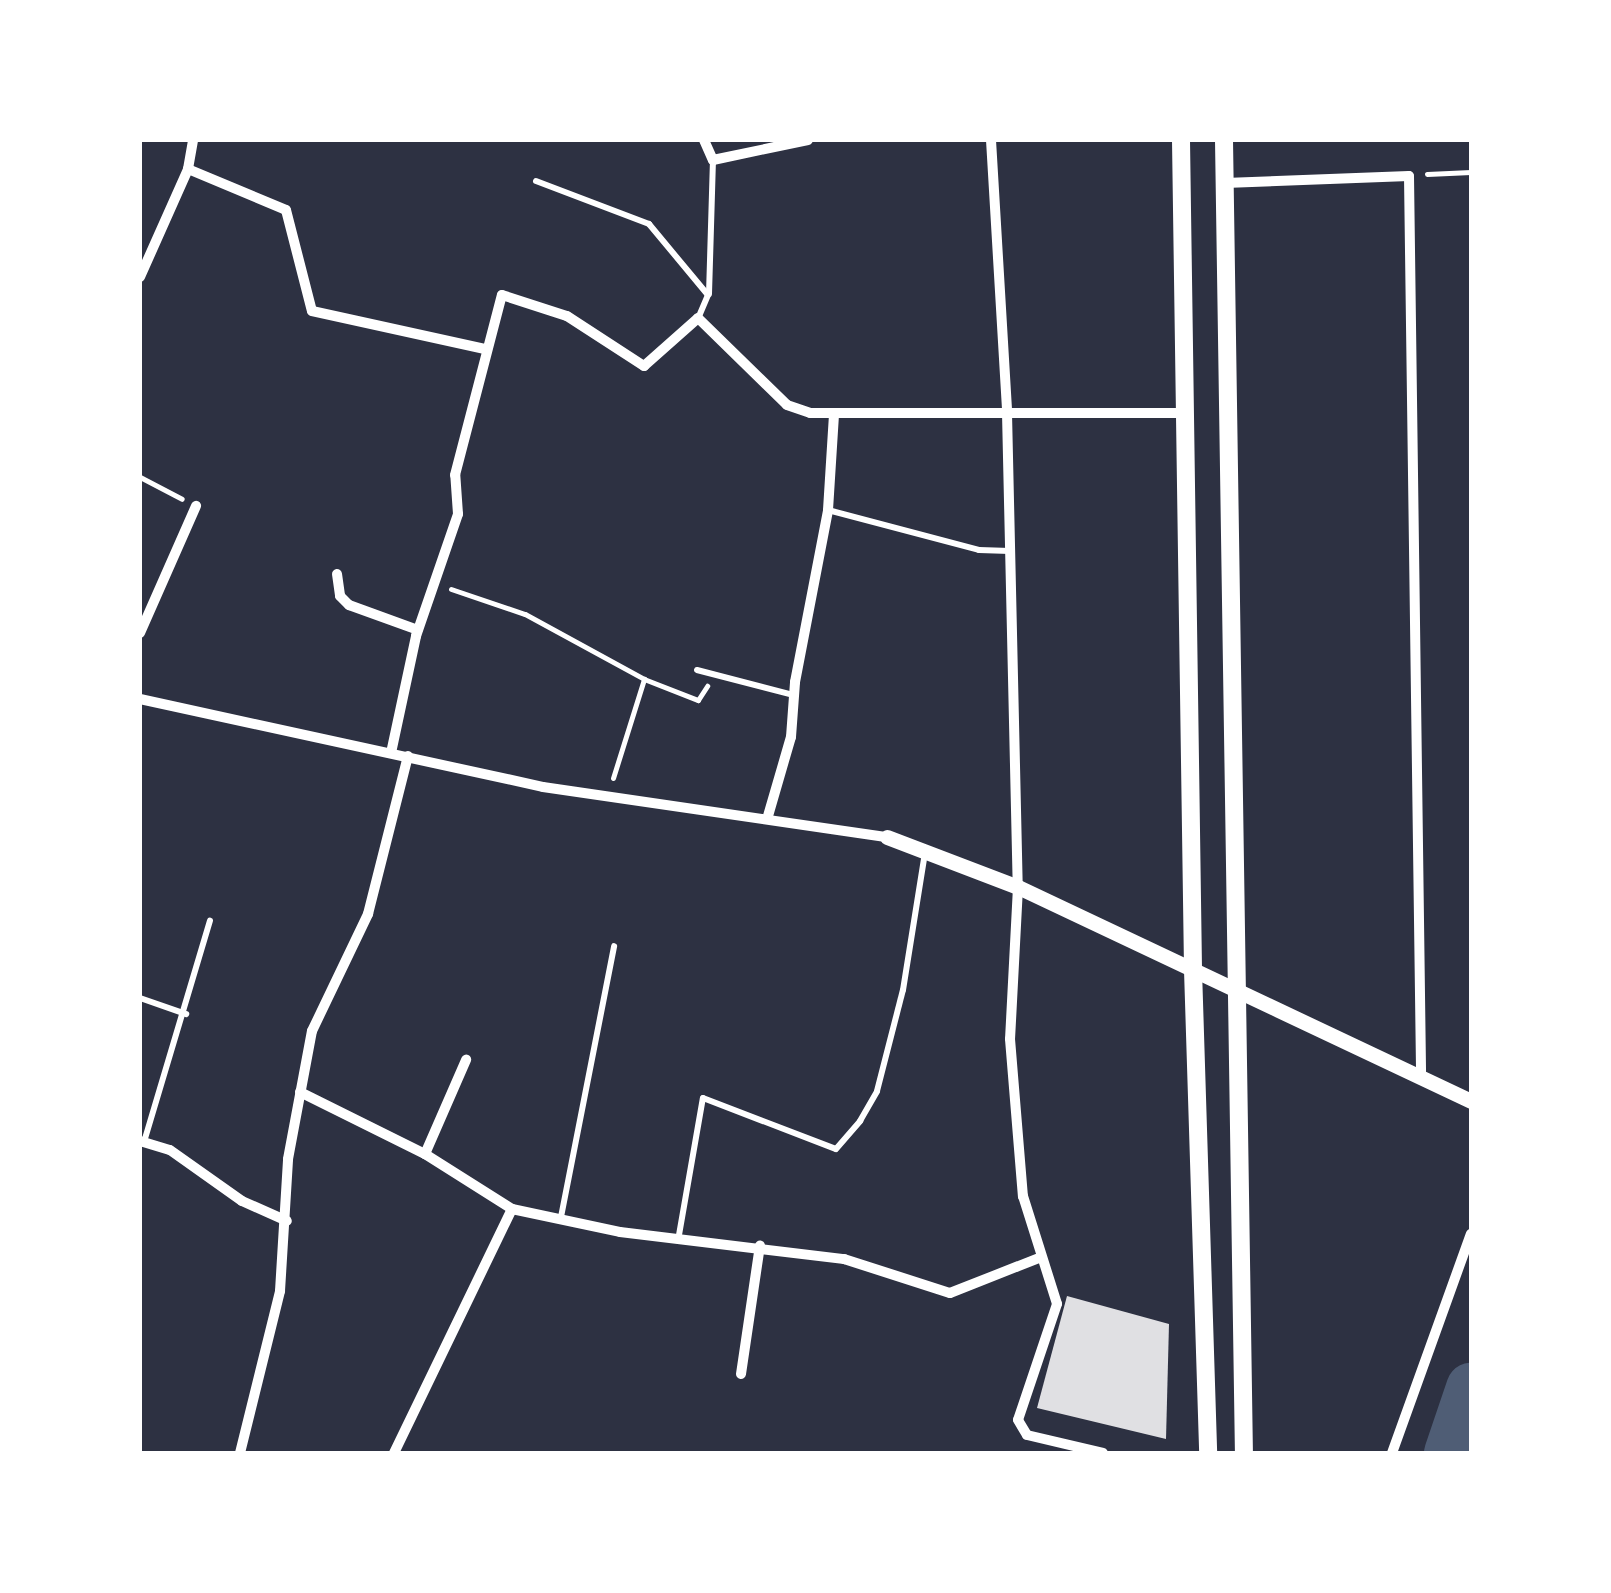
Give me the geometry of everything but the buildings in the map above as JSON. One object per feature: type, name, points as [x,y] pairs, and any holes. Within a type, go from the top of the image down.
[{"type":"main road","points":[[1181,140],[1192,970],[1208,1453]]},
{"type":"main road","points":[[1224,140],[1244,1453]]},
{"type":"street","points":[[140,277],[188,169],[193,140]]},
{"type":"street","points":[[704,140],[713,160],[808,140]]},
{"type":"street","points":[[991,140],[1007,413],[1018,887],[1010,1040],[1023,1196],[1039,1258],[1057,1304],[1018,1420],[1027,1434],[1102,1453]]},
{"type":"street","points":[[188,169],[286,210],[312,311],[347,324],[486,349]]},
{"type":"street","points":[[1225,183],[1410,176],[1422,1072]]},
{"type":"street","points":[[391,752],[418,630],[458,514],[456,475],[502,295],[566,316],[644,366],[698,318],[787,405],[834,415],[1185,413]]},
{"type":"street","points":[[768,816],[791,737],[794,695],[828,510],[834,415]]},
{"type":"street","points":[[140,633],[196,506]]},
{"type":"street","points":[[337,574],[340,596],[349,605],[418,630]]},
{"type":"street","points":[[140,698],[607,795],[768,816],[888,837],[1018,887],[1236,991],[1422,1072],[1471,1101]]},
{"type":"street","points":[[240,1453],[280,1291],[288,1160],[312,1031],[381,878],[408,756]]},
{"type":"street","points":[[425,1154],[466,1060]]},
{"type":"street","points":[[300,1092],[425,1154],[512,1208],[620,1232],[679,1234],[844,1258],[950,1293],[1039,1258]]},
{"type":"street","points":[[142,1141],[170,1150],[242,1201],[287,1221]]},
{"type":"street","points":[[394,1453],[512,1208]]},
{"type":"street","points":[[1392,1453],[1471,1234]]},
{"type":"street","points":[[741,1374],[760,1246]]},
{"type":"lane","points":[[698,318],[714,268],[713,160]]},
{"type":"lane","points":[[536,181],[649,224],[708,295]]},
{"type":"lane","points":[[828,510],[979,550],[1010,551]]},
{"type":"lane","points":[[697,670],[794,695]]},
{"type":"lane","points":[[679,1234],[704,1098],[836,1148],[860,1121],[876,1091],[904,990],[925,852]]},
{"type":"lane","points":[[142,1141],[186,1014],[210,921]]},
{"type":"lane","points":[[561,1217],[614,946]]},
{"type":"lane","points":[[140,998],[186,1014]]},
{"type":"path","points":[[1410,176],[1471,172]]},
{"type":"path","points":[[140,476],[196,506]]},
{"type":"path","points":[[434,582],[525,614],[644,680],[698,700],[708,672]]},
{"type":"path","points":[[607,795],[644,680]]},
{"type":"waterway","points":[[1449,1453],[1471,1388]]}]
